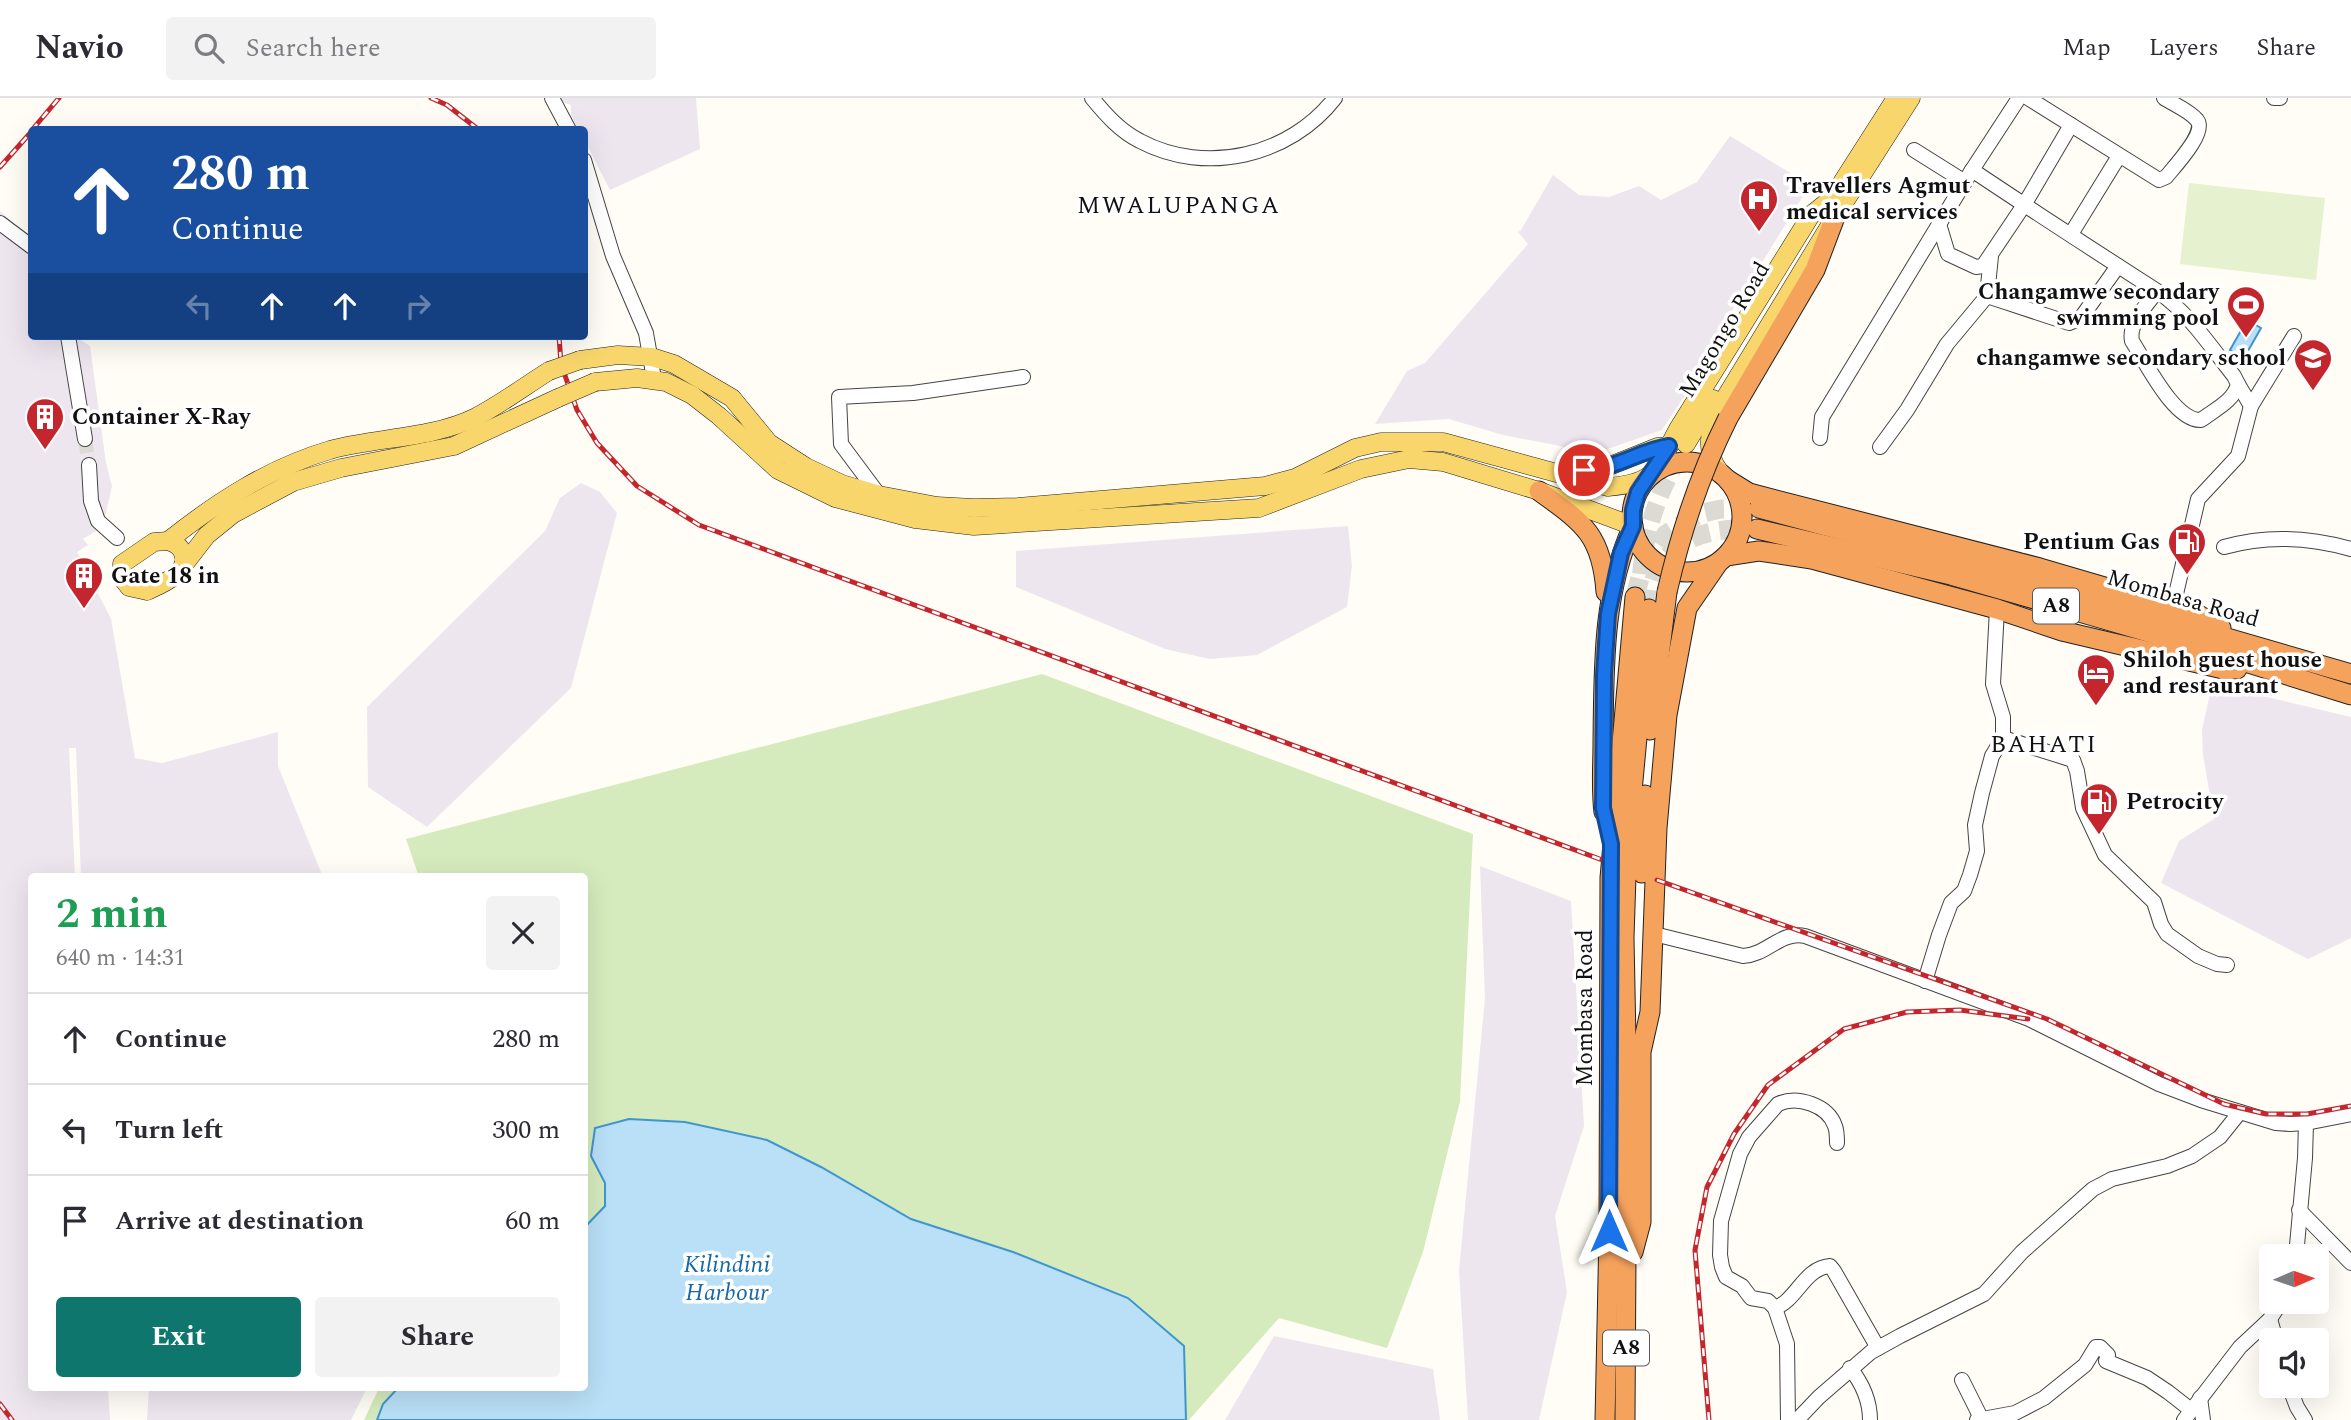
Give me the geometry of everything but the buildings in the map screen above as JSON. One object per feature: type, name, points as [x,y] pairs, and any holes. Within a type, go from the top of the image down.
[{"type":"highway","points":[[1626,1276],[1641,1222],[1642,830],[1647,754],[1667,592],[1678,546],[1707,459],[1728,418],[1815,270],[1833,208]]},
{"type":"highway","points":[[2249,643],[2197,614],[2040,568],[1749,493],[1698,463],[1680,462],[1663,467],[1648,478],[1638,492],[1633,510],[1633,526],[1640,546],[1651,559],[1667,569],[1684,572],[1702,570],[1722,559],[1759,551],[1812,559],[1997,609],[2062,631],[2223,669],[2266,669]]},
{"type":"highway","points":[[1641,1052],[1650,1012],[1661,771],[1674,671],[1687,608],[1738,538],[1742,518],[1737,494],[1723,476]]},
{"type":"highway","points":[[1539,491],[1579,520],[1595,543],[1604,567],[1608,614],[1603,808],[1611,844]]},
{"type":"highway","name":"Mombasa Road","points":[[1759,508],[2003,573],[2351,674]]},
{"type":"highway","points":[[1608,614],[1621,553],[1633,526]]},
{"type":"highway","name":"Mombasa Road","points":[[1757,528],[1951,575],[2351,695]]},
{"type":"highway","name":"Mombasa Road","points":[[1605,1420],[1611,844],[1642,603],[1625,903],[1625,1420]]},
{"type":"main road","points":[[1873,132],[1885,98]]},
{"type":"main road","name":"Magongo Road","points":[[1723,476],[1713,464],[1710,449],[1711,427],[1719,408],[1833,208],[1873,132],[1896,98]]},
{"type":"main road","name":"Magongo Road","points":[[1648,478],[1677,445],[1833,208],[1870,163],[1911,98]]},
{"type":"main road","points":[[1870,163],[1895,143],[1924,98]]},
{"type":"main road","points":[[1633,526],[1539,491],[1443,462],[1409,459],[1361,469],[1259,508],[974,526],[915,519],[835,498],[778,470],[692,395],[666,382],[637,378],[595,382],[454,446],[341,468],[293,482],[233,514],[207,536],[176,574],[147,591],[134,590],[122,578],[122,564],[154,542],[168,541],[212,506],[264,476],[331,450],[434,431],[475,417],[549,372],[580,359],[618,355],[652,357],[674,364],[732,398],[769,443],[806,467],[842,484],[879,495],[937,506],[974,509],[1018,507],[1265,486],[1295,478],[1355,448],[1381,442],[1443,442],[1608,487],[1631,485],[1648,478]]},
{"type":"main road","points":[[1551,472],[1602,469],[1657,447],[1677,445]]},
{"type":"main road","points":[[168,541],[181,550],[185,561],[183,566]]},
{"type":"street","points":[[552,98],[567,126]]},
{"type":"street","points":[[1092,98],[1109,118],[1141,141],[1187,156],[1224,159],[1277,144],[1295,133],[1335,98]]},
{"type":"street","points":[[1820,438],[1822,417],[1968,176],[2019,98]]},
{"type":"street","points":[[2028,98],[2155,179],[2166,177],[2197,136],[2199,126],[2195,118],[2164,98]]},
{"type":"street","points":[[2274,98],[2280,98]]},
{"type":"street","points":[[1940,224],[1945,247],[1951,256],[1978,267],[1985,264],[2024,205],[2071,125]]},
{"type":"street","points":[[1914,150],[2024,205],[2157,291],[2184,314],[2238,384],[2251,406]]},
{"type":"street","points":[[2071,234],[2119,156]]},
{"type":"street","points":[[588,173],[613,256],[646,333],[654,379]]},
{"type":"street","points":[[0,223],[28,244]]},
{"type":"street","points":[[1880,447],[1908,410],[1947,344],[1987,296],[1992,256]]},
{"type":"street","points":[[1987,296],[2069,323],[2083,315],[2119,266]]},
{"type":"street","points":[[2157,291],[2137,318],[2130,333],[2132,341],[2165,393],[2191,418],[2201,420],[2229,400],[2238,384]]},
{"type":"street","points":[[2173,607],[2199,499],[2238,456],[2251,406],[2294,336]]},
{"type":"street","points":[[69,340],[85,439]]},
{"type":"street","points":[[879,495],[841,444],[838,397],[902,394],[1024,377]]},
{"type":"street","points":[[89,465],[91,501],[98,521],[117,538]]},
{"type":"street","points":[[2224,547],[2253,541],[2295,539],[2351,548]]},
{"type":"street","points":[[1925,981],[1938,934],[1951,903],[1964,891],[1970,875],[1977,851],[1975,825],[1982,793],[1992,756],[2003,738],[2003,717],[1993,684],[1997,609]]},
{"type":"street","points":[[2003,738],[2073,761],[2083,808],[2105,855],[2154,902],[2167,934],[2198,956],[2227,965]]},
{"type":"street","points":[[1654,934],[1744,956],[1757,953],[1778,939],[1799,935],[2029,1019],[2159,1084],[2240,1112],[2276,1123],[2306,1124],[2351,1114]]},
{"type":"street","points":[[1788,1420],[1787,1344],[1774,1308],[1768,1301],[1751,1297],[1742,1286],[1726,1277],[1720,1262],[1721,1221],[1740,1154],[1749,1137],[1778,1104],[1808,1102],[1823,1111],[1834,1124],[1838,1143]]},
{"type":"street","points":[[1797,1420],[1850,1368],[1878,1348],[1984,1294],[2022,1252],[2093,1189],[2112,1179],[2167,1166],[2192,1156],[2220,1137],[2240,1112]]},
{"type":"street","points":[[2297,1244],[2306,1124]]},
{"type":"street","points":[[2299,1210],[2351,1263]]},
{"type":"street","points":[[1774,1308],[1788,1301],[1816,1271],[1830,1266],[1878,1348]]},
{"type":"street","points":[[1962,1380],[1979,1419],[2015,1413],[2044,1398],[2085,1365],[2096,1348],[2100,1347],[2108,1355],[2106,1361],[2147,1378],[2168,1392],[2187,1415],[2240,1347],[2274,1314]]},
{"type":"street","points":[[2270,1320],[2272,1328]]},
{"type":"street","points":[[1850,1368],[1861,1382],[1870,1420]]},
{"type":"street","points":[[2200,1398],[2203,1420]]},
{"type":"street","points":[[2294,1398],[2305,1420]]},
{"type":"shaded area","points":[[559,98],[696,98],[700,149],[610,190],[588,147],[588,126],[576,126],[571,115],[571,105],[561,102]]},
{"type":"shaded area","points":[[1730,136],[1810,185],[1720,330],[1693,383],[1662,430],[1596,453],[1503,435],[1449,419],[1375,424],[1407,371],[1425,363],[1528,244],[1518,232],[1553,175],[1579,195],[1609,197],[1639,186],[1661,200],[1697,182]]},
{"type":"shaded area","points":[[0,211],[28,240],[28,340],[80,340],[90,346],[106,463],[112,486],[103,527],[83,539],[88,545],[77,552],[111,619],[135,758],[162,763],[278,732],[278,766],[321,873],[81,873],[76,748],[69,748],[75,873],[28,873],[28,1391],[108,1391],[110,1420],[0,1420]]},
{"type":"shaded area","points":[[581,483],[600,492],[617,513],[571,688],[427,827],[368,787],[367,707],[545,531],[560,498]]},
{"type":"shaded area","points":[[1348,526],[1352,566],[1347,607],[1257,655],[1210,659],[1165,649],[1016,587],[1016,551]]},
{"type":"shaded area","points":[[2210,694],[2263,696],[2351,717],[2351,938],[2308,959],[2161,883],[2179,841],[2214,819],[2203,755],[2202,730]]},
{"type":"shaded area","points":[[1480,866],[1571,901],[1584,1126],[1555,1216],[1567,1292],[1539,1420],[1468,1420],[1459,1270],[1485,998]]},
{"type":"shaded area","points":[[1274,1336],[1433,1369],[1440,1420],[1225,1420]]},
{"type":"shaded area","points":[[149,1391],[366,1391],[351,1420],[147,1420]]},
{"type":"green space","points":[[2189,183],[2325,198],[2316,280],[2180,264]]},
{"type":"green space","points":[[1042,674],[1473,834],[1460,1101],[1423,1252],[1387,1348],[1279,1318],[1189,1420],[1186,1420],[1184,1346],[1128,1298],[1013,1252],[911,1219],[821,1167],[591,1156],[605,1183],[605,1206],[588,1224],[588,873],[418,873],[406,839]]},
{"type":"green space","points":[[378,1391],[395,1391],[383,1404],[377,1420],[364,1420]]},
{"type":"water","name":"Changamwe secondary swimming pool","points":[[2247,320],[2261,328],[2244,358],[2230,350]]},
{"type":"water","name":"Kilindini Harbour","points":[[629,1119],[685,1122],[767,1140],[821,1167],[911,1219],[1013,1252],[1128,1298],[1184,1346],[1186,1420],[377,1420],[383,1404],[395,1391],[588,1391],[588,1224],[605,1206],[605,1183],[591,1156],[595,1128]]},
{"type":"tunnel","points":[[85,439],[89,465]]},
{"type":"tunnel","points":[[1641,574],[1647,537],[1656,506],[1686,444]]},
{"type":"tunnel","points":[[1635,597],[1641,574],[1666,534],[1699,514],[1721,509],[1759,508]]},
{"type":"tunnel","points":[[1649,609],[1655,577],[1663,562],[1685,542],[1711,532],[1757,529]]},
{"type":"railway","points":[[35,126],[59,98]]},
{"type":"railway","points":[[431,98],[447,105],[474,126]]},
{"type":"railway","points":[[0,167],[28,136]]},
{"type":"railway","points":[[559,340],[561,364],[577,410],[597,443],[637,486],[699,525],[1605,861]]},
{"type":"railway","points":[[1657,880],[2047,1019],[2224,1104],[2266,1114],[2307,1114],[2351,1106]]},
{"type":"railway","points":[[1709,1420],[1695,1250],[1707,1187],[1734,1134],[1768,1085],[1844,1029],[1907,1012],[1960,1010],[2028,1019]]},
{"type":"railway","points":[[0,1404],[12,1420]]},
{"type":"place","name":"Travellers Agmut medical services","points":[[1759,233]]},
{"type":"place","name":"Changamwe secondary swimming pool","points":[[2246,339]]},
{"type":"place","name":"changamwe secondary school","points":[[2313,392]]},
{"type":"place","name":"Container X-Ray","points":[[45,451]]},
{"type":"place","name":"Pentium Gas","points":[[2187,576]]},
{"type":"place","name":"Gate 18 in","points":[[84,610]]},
{"type":"place","name":"Shiloh guest house and restaurant","points":[[2096,707]]},
{"type":"place","name":"Petrocity","points":[[2099,836]]},
{"type":"district","name":"MWALUPANGA","points":[[1179,206]]},
{"type":"district","name":"BAHATI","points":[[2044,745]]},
{"type":"route","points":[[1584,470],[1602,469],[1657,447],[1669,446],[1638,492],[1633,510],[1633,526],[1621,553],[1608,614],[1605,653],[1603,808],[1611,844],[1609,1231]]}]
